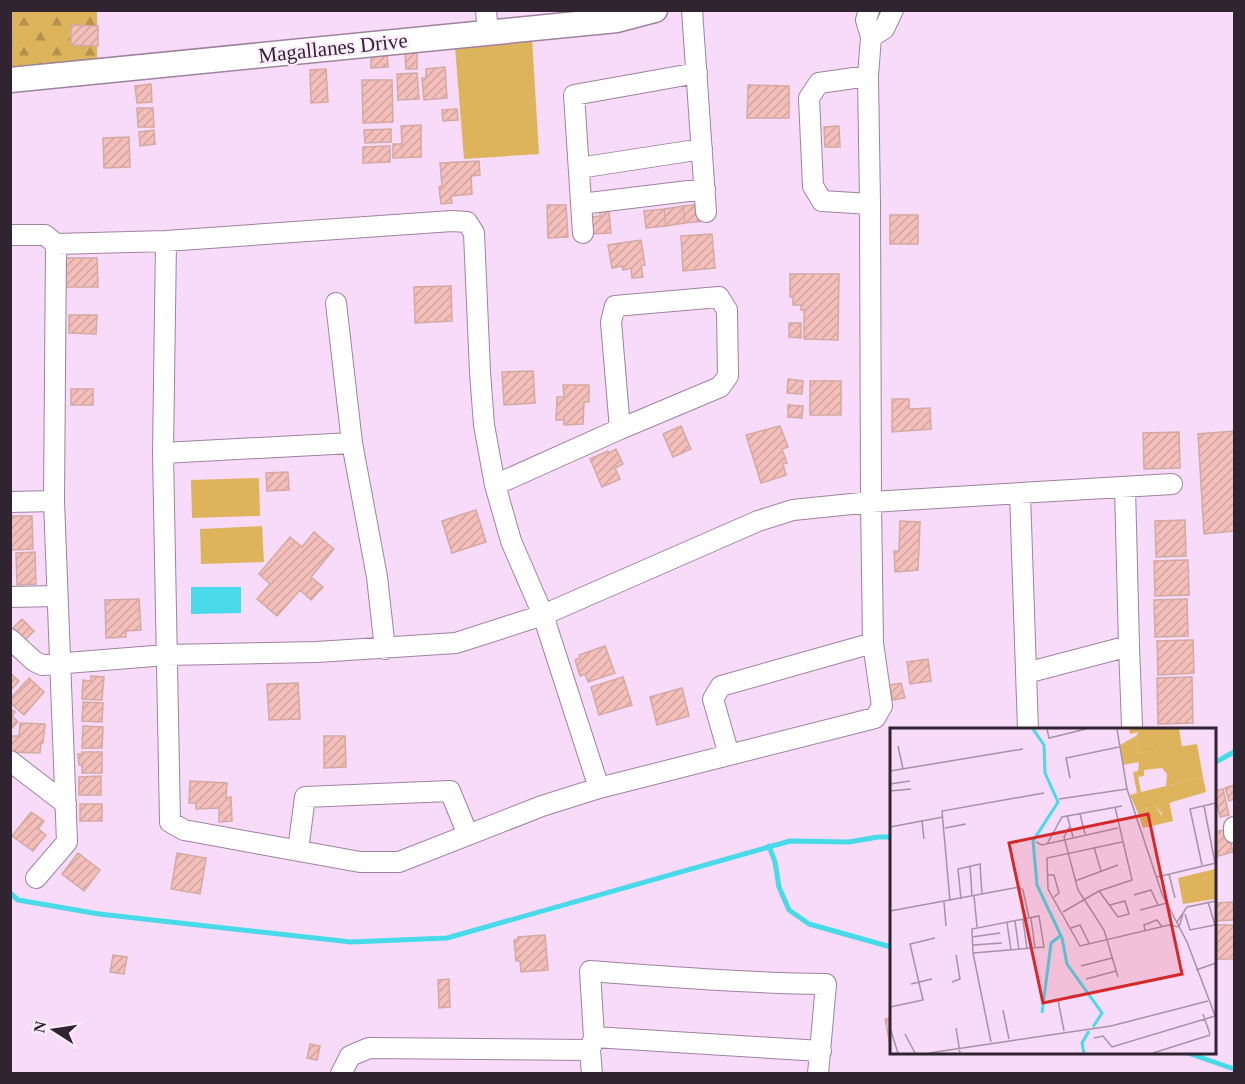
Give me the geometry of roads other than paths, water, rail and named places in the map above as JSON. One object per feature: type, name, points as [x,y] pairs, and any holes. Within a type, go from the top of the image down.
[{"type":"street","name":"Magallanes Drive","points":[[10,80],[487,22],[617,20],[655,10]]},
{"type":"street","points":[[692,10],[706,212]]},
{"type":"street","points":[[166,241],[163,453],[170,822],[184,830],[360,862],[399,862],[542,806],[599,788],[875,718],[882,706],[873,643],[868,76],[871,37],[866,20],[869,10]]},
{"type":"street","points":[[871,37],[884,29],[893,10]]},
{"type":"street","points":[[583,233],[574,95],[697,73]]},
{"type":"street","points":[[868,76],[819,83],[809,98],[813,186],[822,201],[870,204]]},
{"type":"street","points":[[579,168],[702,149]]},
{"type":"street","points":[[581,204],[705,189]]},
{"type":"street","points":[[10,235],[45,235],[56,244],[166,241],[452,221],[467,222],[474,233],[484,425],[495,485],[511,541],[543,615],[599,788]]},
{"type":"street","points":[[36,878],[67,842],[54,501],[56,244]]},
{"type":"street","points":[[495,485],[720,387],[728,376],[728,310],[719,297],[615,306],[611,322],[620,429]]},
{"type":"street","points":[[336,303],[352,443],[377,578],[385,649]]},
{"type":"street","points":[[163,453],[352,443]]},
{"type":"street","points":[[10,639],[34,661],[42,665],[166,655],[317,652],[456,643],[543,615],[758,521],[793,510],[871,502],[1172,484]]},
{"type":"street","points":[[1125,487],[1132,725]]},
{"type":"street","points":[[1020,493],[1028,728]]},
{"type":"street","points":[[10,502],[54,501]]},
{"type":"street","points":[[10,597],[57,596]]},
{"type":"street","points":[[729,755],[713,699],[721,686],[873,643]]},
{"type":"street","points":[[1026,673],[1129,646]]},
{"type":"street","points":[[10,761],[66,804]]},
{"type":"street","points":[[298,850],[305,797],[450,791],[468,835]]},
{"type":"street","points":[[1234,827],[1234,833]]},
{"type":"street","points":[[592,1074],[590,971],[770,984],[826,984],[818,1074]]},
{"type":"street","points":[[341,1074],[350,1056],[369,1048],[592,1043],[821,1051]]},
{"type":"water","points":[[191,587],[241,587],[241,613],[191,614]]},
{"type":"waterway","points":[[1215,762],[1234,752]]},
{"type":"waterway","points":[[10,893],[18,900],[99,914],[351,942],[447,938],[790,841],[849,842],[890,837]]},
{"type":"waterway","points":[[769,846],[775,862],[779,887],[789,910],[809,924],[890,947]]},
{"type":"waterway","points":[[1191,1054],[1234,1069]]}]
